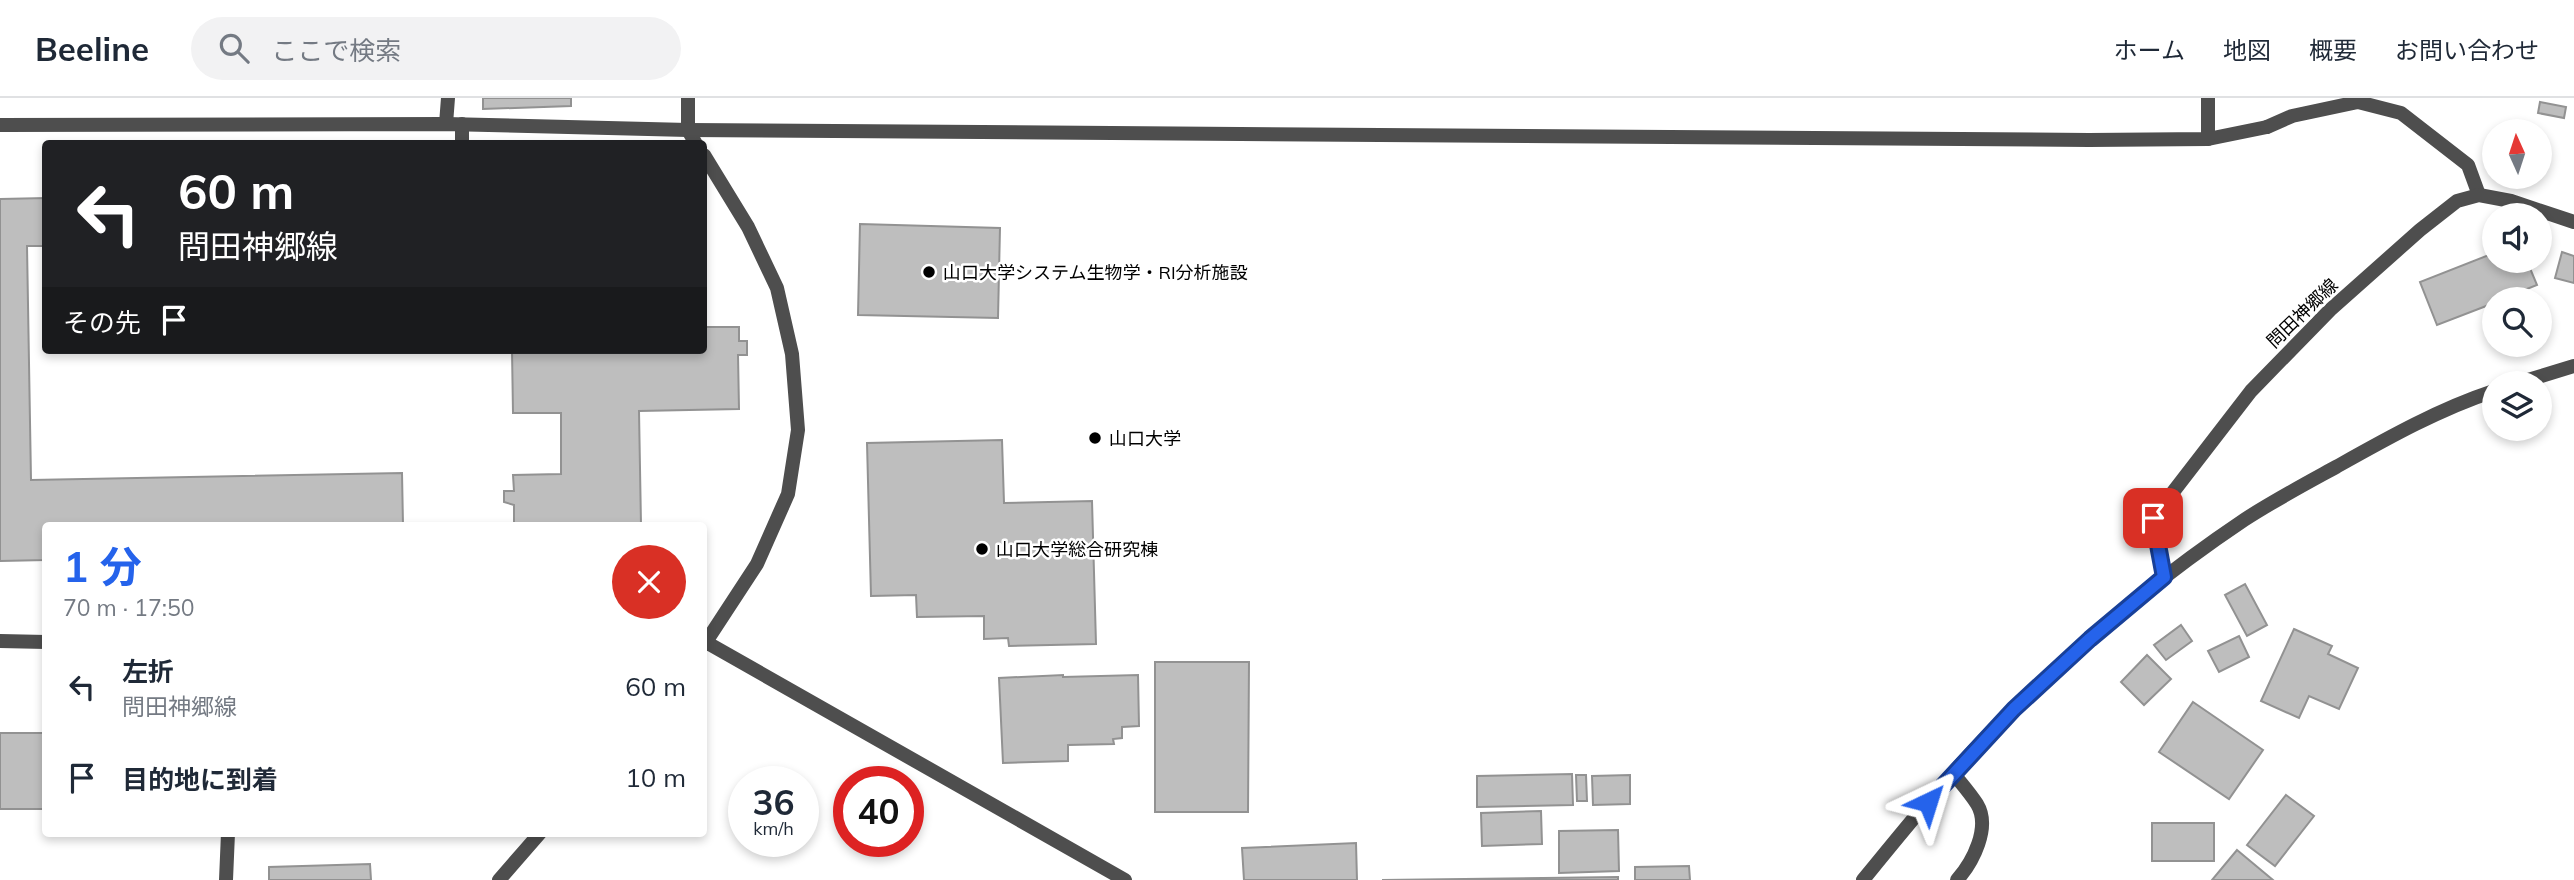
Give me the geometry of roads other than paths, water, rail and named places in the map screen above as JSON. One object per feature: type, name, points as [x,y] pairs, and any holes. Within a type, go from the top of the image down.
[{"type":"street","points":[[446,124],[448,98]]},
{"type":"street","points":[[688,98],[688,130],[694,140]]},
{"type":"street","points":[[2208,98],[2208,139]]},
{"type":"street","points":[[0,125],[462,124],[688,130],[2208,139],[2267,127],[2292,116],[2358,102],[2401,113],[2468,165],[2479,194],[2511,201],[2574,222]]},
{"type":"street","points":[[462,124],[462,140]]},
{"type":"street","points":[[707,160],[748,227],[777,288],[792,354],[798,430],[788,494],[757,564],[707,639]]},
{"type":"street","name":"問田神郷線","points":[[2164,577],[2153,518],[2250,391],[2330,310],[2420,230],[2457,201],[2479,194]]},
{"type":"street","points":[[2552,373],[2574,366]]},
{"type":"street","points":[[1863,880],[1953,773],[2014,709],[2090,639],[2164,577],[2245,520],[2394,434],[2482,396]]},
{"type":"street","points":[[0,641],[42,642]]},
{"type":"street","points":[[707,643],[1125,880]]},
{"type":"street","points":[[1953,773],[1979,806],[1982,827],[1977,846],[1957,880]]},
{"type":"street","points":[[226,880],[228,837]]},
{"type":"street","points":[[499,880],[537,837]]},
{"type":"place","name":"山口大学システム生物学・RI分析施設","points":[[929,272]]},
{"type":"place","name":"山口大学","points":[[1095,438]]},
{"type":"place","name":"山口大学総合研究棟","points":[[982,549]]}]
